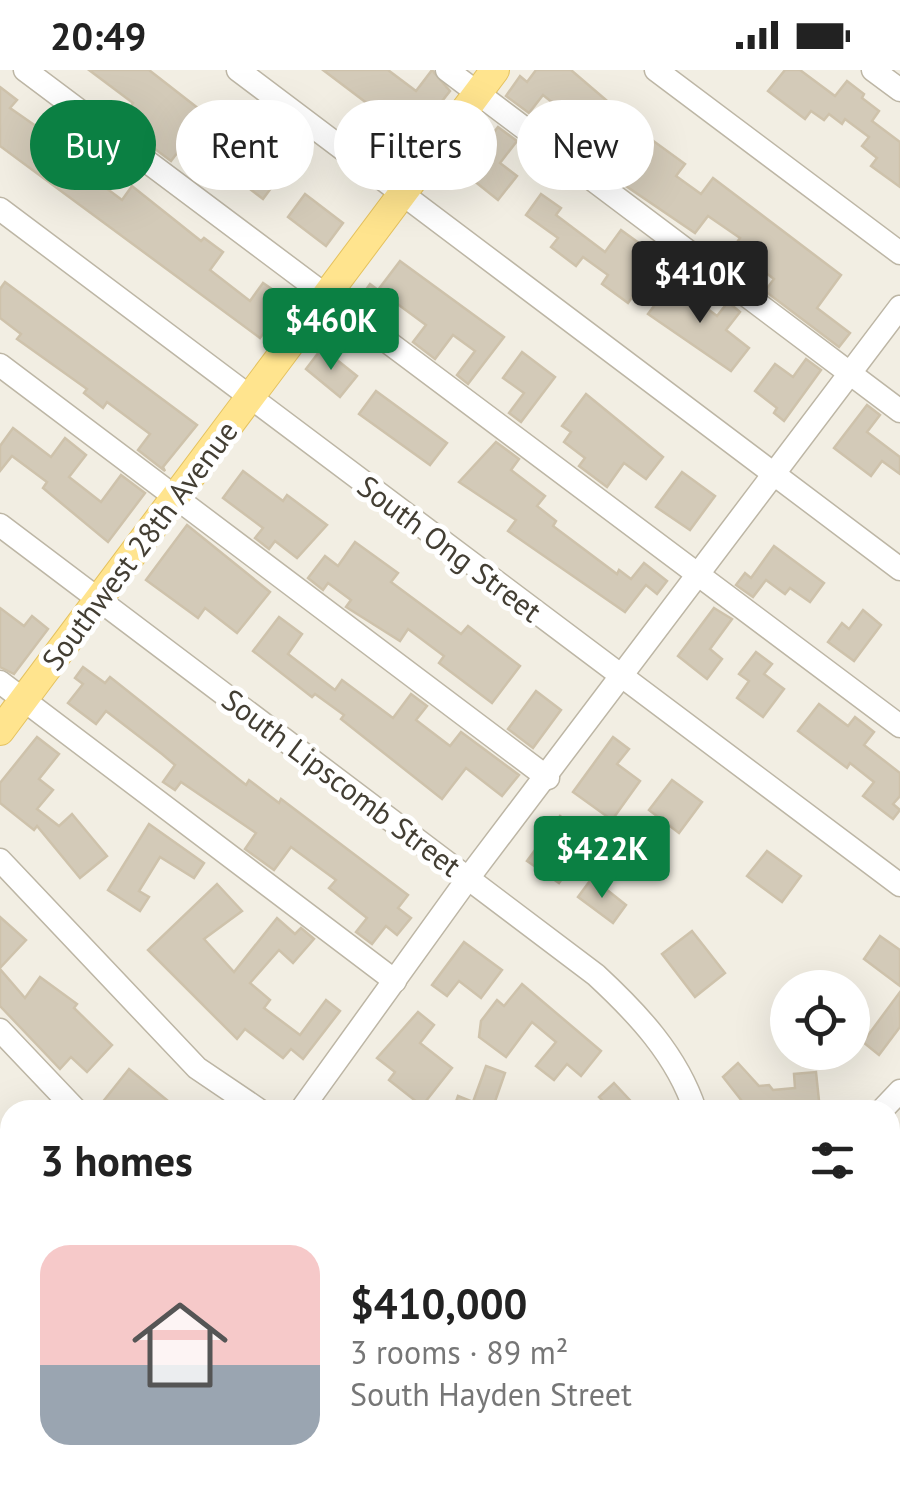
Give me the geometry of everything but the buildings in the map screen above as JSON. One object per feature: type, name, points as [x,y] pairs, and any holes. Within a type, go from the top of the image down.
[{"type":"main road","name":"Southwest 28th Avenue","points":[[0,731],[495,70]]},
{"type":"street","points":[[25,70],[900,726]]},
{"type":"street","points":[[238,70],[900,570]]},
{"type":"street","points":[[447,70],[900,411]]},
{"type":"street","points":[[656,70],[900,254]]},
{"type":"street","points":[[873,70],[900,90]]},
{"type":"street","name":"South Ong Street","points":[[0,209],[900,885]]},
{"type":"street","points":[[308,1100],[470,877],[900,307]]},
{"type":"street","points":[[0,365],[548,778]]},
{"type":"street","name":"South Lipscomb Street","points":[[0,525],[470,877],[634,1010],[663,1048],[690,1100]]},
{"type":"street","points":[[0,682],[394,982]]},
{"type":"street","points":[[0,860],[197,1068],[244,1100]]},
{"type":"street","points":[[0,1030],[66,1100]]}]
